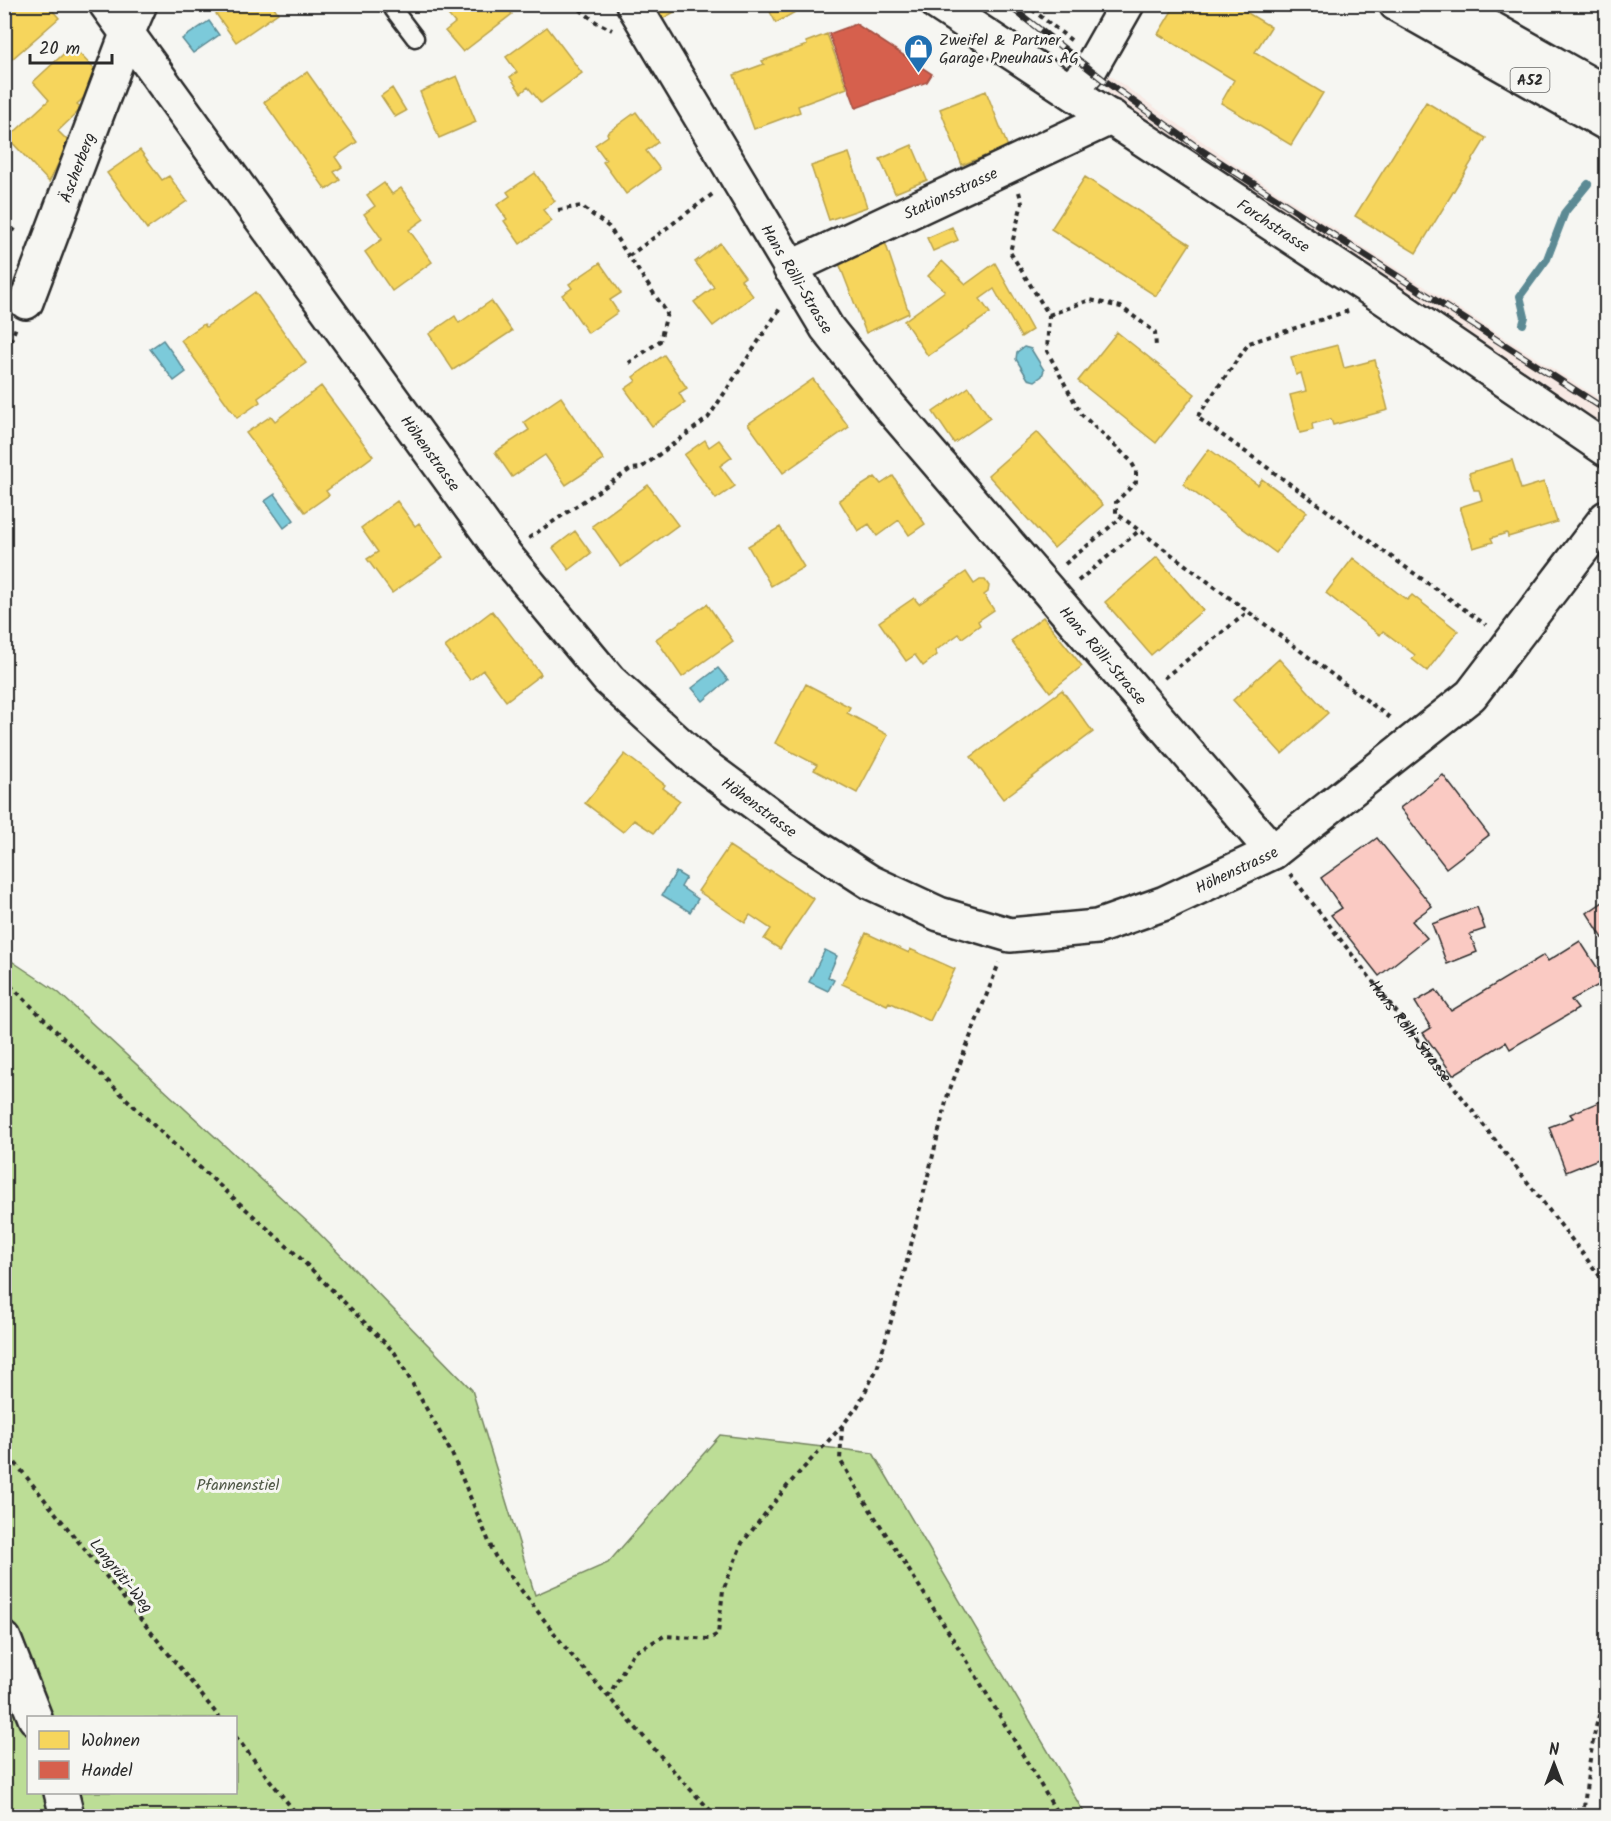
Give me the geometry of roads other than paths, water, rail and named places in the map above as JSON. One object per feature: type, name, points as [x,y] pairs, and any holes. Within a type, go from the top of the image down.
[{"type":"main road","name":"Höhenstrasse","points":[[106,4],[505,555],[609,680],[698,761],[802,838],[870,882],[939,914],[1010,934],[1097,927],[1165,903],[1273,852],[1471,694],[1606,518]]},
{"type":"main road","name":"Äscherberg","points":[[26,302],[140,4]]},
{"type":"main road","name":"Hans Rölli-Strasse","points":[[633,4],[827,328],[890,407],[1273,852]]},
{"type":"main road","name":"Forchstrasse","points":[[938,4],[1404,311],[1606,449]]},
{"type":"main road","points":[[1071,90],[1090,69],[1127,4]]},
{"type":"main road","name":"A52","points":[[1396,4],[1606,123]]},
{"type":"main road","name":"A52","points":[[1448,4],[1606,93]]},
{"type":"main road","name":"Stationsstrasse","points":[[794,275],[1010,165],[1112,117]]},
{"type":"main road","points":[[4,1639],[34,1716]]},
{"type":"main road","points":[[62,1794],[67,1816]]},
{"type":"lane","points":[[399,4],[393,9],[415,38]]},
{"type":"water","points":[[209,21],[219,35],[193,53],[182,39]]},
{"type":"water","points":[[163,340],[186,372],[174,381],[150,349]]},
{"type":"water","points":[[1024,347],[1031,349],[1044,370],[1042,376],[1035,381],[1028,379],[1016,359],[1017,352]]},
{"type":"water","points":[[275,494],[294,520],[284,528],[265,501]]},
{"type":"water","points":[[718,668],[728,680],[703,701],[692,688]]},
{"type":"water","points":[[676,872],[686,878],[681,887],[698,899],[690,912],[662,895]]},
{"type":"water","points":[[825,950],[837,956],[828,977],[834,980],[828,991],[809,982]]},
{"type":"waterway","points":[[1523,324],[1525,317],[1520,296],[1547,259],[1565,212],[1588,184]]},
{"type":"railway","points":[[1007,4],[1105,81],[1201,150],[1606,410]]},
{"type":"place","name":"Zweifel & Partner Garage Pneuhaus AG","points":[[918,74]]},
{"type":"park label","name":"Pfannenstiel","points":[[238,1484]]}]
